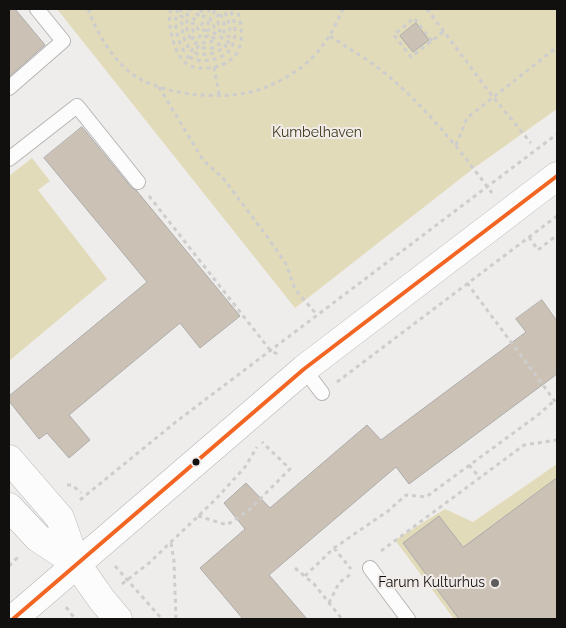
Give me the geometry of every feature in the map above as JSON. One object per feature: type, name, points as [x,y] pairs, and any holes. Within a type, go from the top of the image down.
[{"type":"street","points":[[12,619],[304,369],[557,176]]},
{"type":"street","points":[[9,459],[60,518],[76,563],[118,619]]},
{"type":"street","points":[[9,507],[38,538],[76,563]]},
{"type":"lane","points":[[9,88],[63,41],[37,9]]},
{"type":"lane","points":[[9,160],[78,106],[138,182]]},
{"type":"lane","points":[[304,369],[322,393]]},
{"type":"lane","points":[[372,563],[408,619]]},
{"type":"path","points":[[88,9],[93,23],[109,50],[127,70],[158,87],[178,92],[219,94],[232,94],[260,89],[287,76],[312,58],[330,36],[343,9]]},
{"type":"path","points":[[171,9],[169,34],[177,52],[185,62],[192,67],[198,68],[214,67],[228,61],[239,50],[241,42],[236,9]]},
{"type":"path","points":[[185,62],[200,36],[197,26],[192,23],[194,36],[191,41],[188,37],[186,20],[181,16],[183,36],[188,46],[184,51],[177,33],[176,14],[178,9],[197,21]]},
{"type":"path","points":[[188,9],[192,9]]},
{"type":"path","points":[[210,9],[209,11],[200,11],[196,14],[200,18],[204,16],[210,18],[214,27],[220,31],[217,18],[220,12],[224,23],[224,34],[229,37],[228,20],[224,9]]},
{"type":"path","points":[[213,14],[216,9]]},
{"type":"path","points":[[206,31],[206,37],[210,36],[216,39],[208,43],[201,43],[198,48],[212,48],[221,42],[226,46],[213,54],[203,55],[195,53],[191,58],[204,61],[221,57],[230,50],[233,45],[235,28],[230,9]]},
{"type":"path","points":[[426,9],[493,97],[531,143]]},
{"type":"path","points":[[239,19],[244,18]]},
{"type":"path","points":[[432,40],[414,18],[394,35],[411,57],[444,32]]},
{"type":"path","points":[[213,32],[233,45]]},
{"type":"path","points":[[330,36],[392,79],[426,110],[482,179]]},
{"type":"path","points":[[456,145],[467,118],[557,47]]},
{"type":"path","points":[[214,67],[219,94]]},
{"type":"path","points":[[158,87],[203,160],[223,178],[266,234],[286,264],[295,289],[317,315]]},
{"type":"path","points":[[85,496],[177,421],[557,134]]},
{"type":"path","points":[[138,182],[270,350]]},
{"type":"path","points":[[322,393],[557,216]]},
{"type":"path","points":[[529,238],[538,250],[557,236]]},
{"type":"path","points":[[305,576],[334,548],[388,511],[406,495],[426,496],[556,402],[467,284]]},
{"type":"path","points":[[162,619],[128,580],[198,516],[245,467],[251,455],[266,437]]},
{"type":"path","points":[[372,563],[524,445],[557,440]]},
{"type":"path","points":[[198,516],[226,525],[250,509],[290,469],[262,442]]},
{"type":"path","points":[[469,465],[480,478]]},
{"type":"path","points":[[171,542],[174,561],[176,619]]},
{"type":"path","points":[[329,603],[338,583],[353,572],[334,548]]},
{"type":"path","points":[[296,568],[342,619]]},
{"type":"green space","name":"Kumbelhaven","points":[[57,9],[557,9],[557,109],[474,168],[295,308]]},
{"type":"green space","points":[[32,158],[50,181],[38,190],[107,279],[9,361],[9,176]]},
{"type":"green space","name":"Farum Kulturhus","points":[[557,464],[557,619],[454,619],[395,540],[445,509],[473,522]]},
{"type":"building","points":[[9,9],[15,9],[45,45],[9,77]]},
{"type":"building","points":[[416,23],[429,40],[413,52],[400,36]]},
{"type":"building","points":[[82,127],[240,316],[200,348],[180,323],[69,415],[90,440],[69,458],[47,433],[39,439],[9,401],[9,396],[147,282],[44,158]]},
{"type":"building","points":[[542,300],[557,321],[557,374],[409,484],[396,467],[269,575],[307,619],[243,619],[200,568],[245,529],[224,503],[246,483],[270,508],[367,425],[381,440],[526,332],[516,319]]},
{"type":"building","name":"Farum Kulturhus","points":[[557,478],[557,619],[459,619],[403,543],[439,516],[463,547]]},
{"type":"transit line","points":[[13,619],[304,369],[557,176]]},
{"type":"place","name":"Farum Kulturhus","points":[[495,583]]}]
